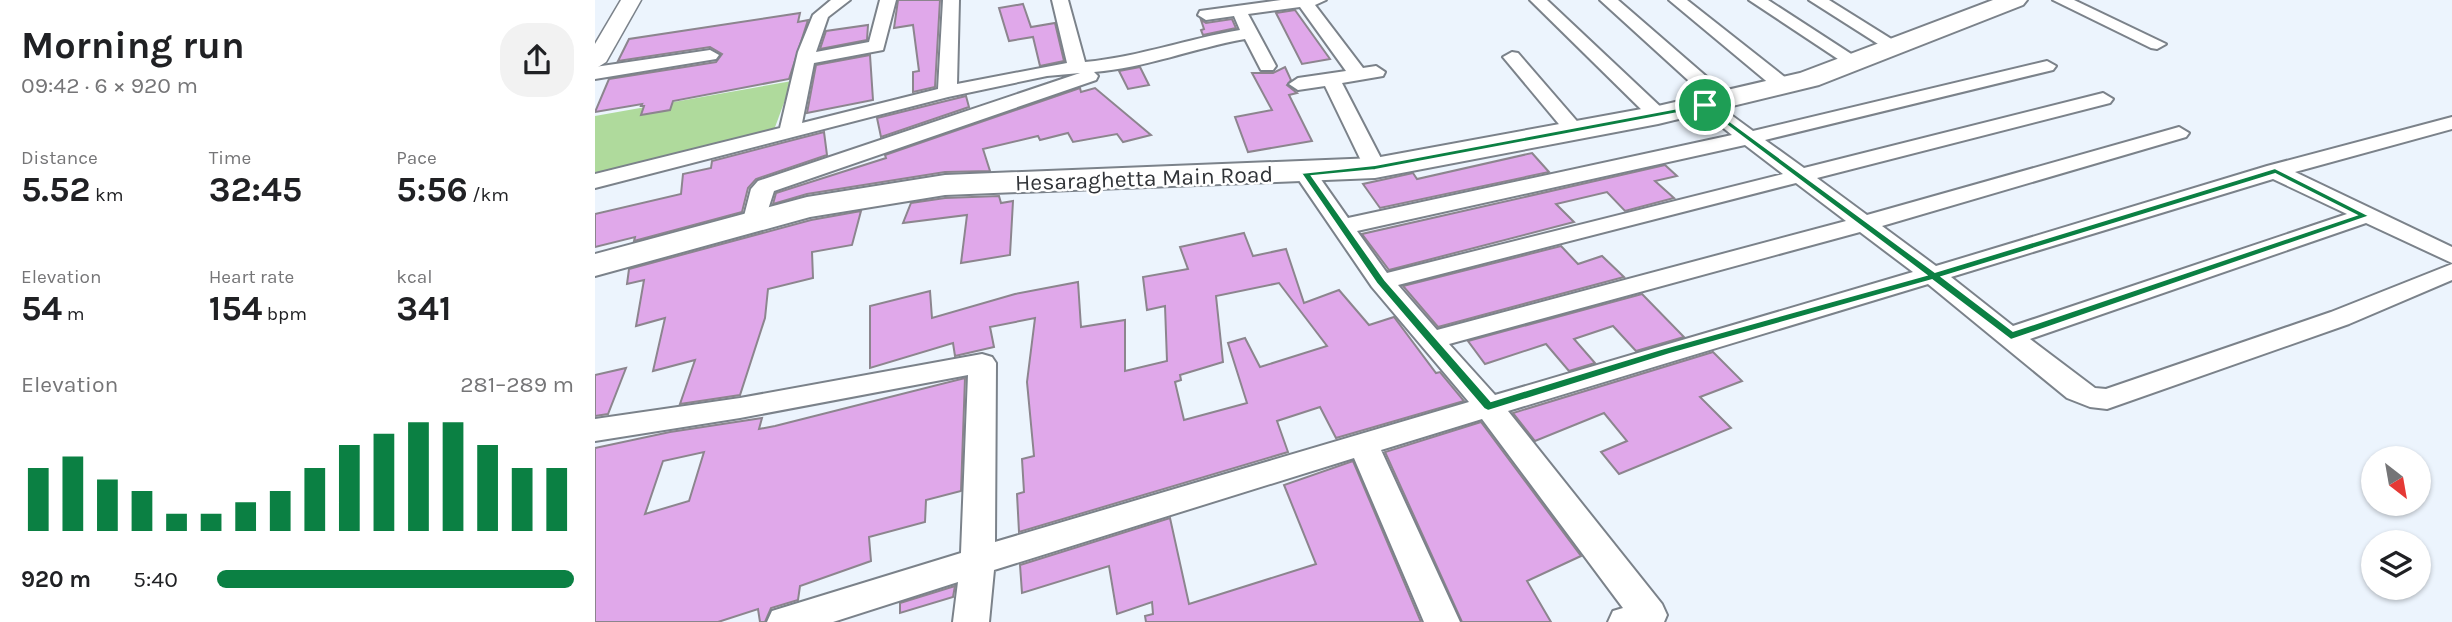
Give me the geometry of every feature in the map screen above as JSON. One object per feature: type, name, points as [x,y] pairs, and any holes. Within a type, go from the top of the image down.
[{"type":"main road","name":"Hesaraghetta Main Road","points":[[595,265],[807,207],[945,185],[1305,173],[1375,167],[1658,116],[1784,86],[2015,0]]},
{"type":"street","points":[[595,62],[631,0]]},
{"type":"street","points":[[790,130],[806,59],[821,15],[842,0]]},
{"type":"street","points":[[806,59],[876,52],[888,0]]},
{"type":"street","points":[[947,92],[951,0]]},
{"type":"street","points":[[755,220],[762,189],[766,186],[1088,76],[1087,67],[1060,0]]},
{"type":"street","points":[[1538,0],[1658,116]]},
{"type":"street","points":[[1608,0],[1748,138],[1934,276],[2077,391],[2090,397],[2107,398],[2340,318],[2452,271]]},
{"type":"street","points":[[1677,0],[1784,86]]},
{"type":"street","points":[[1756,0],[1853,61]]},
{"type":"street","points":[[1817,0],[1892,45]]},
{"type":"street","points":[[2061,0],[2157,44]]},
{"type":"street","points":[[1206,15],[1311,1],[1367,74],[1298,84]]},
{"type":"street","points":[[1238,11],[1267,65]]},
{"type":"street","points":[[595,181],[947,92],[1047,70],[1123,64],[1198,42],[1250,33]]},
{"type":"street","points":[[595,73],[710,55]]},
{"type":"street","points":[[1512,57],[1575,131]]},
{"type":"street","points":[[1341,227],[1748,138],[2046,66]]},
{"type":"street","points":[[1331,79],[1375,167]]},
{"type":"street","points":[[1381,282],[2103,100]]},
{"type":"street","points":[[785,622],[978,560],[1666,351],[1934,276],[2275,171],[2452,123]]},
{"type":"street","points":[[1431,340],[1865,223],[2179,133]]},
{"type":"street","points":[[2275,171],[2452,256]]},
{"type":"street","points":[[1305,173],[1381,282],[1488,406],[1649,615],[1626,622]]},
{"type":"street","points":[[2011,336],[2365,216]]},
{"type":"street","points":[[595,430],[740,408],[982,363],[978,560],[971,622]]},
{"type":"street","points":[[1363,444],[1442,622]]},
{"type":"green space","points":[[792,81],[774,130],[595,175],[595,116]]},
{"type":"building","points":[[898,0],[940,0],[935,87],[913,92],[913,72],[919,71],[913,25],[894,28]]},
{"type":"building","points":[[1023,4],[1031,27],[1055,23],[1064,61],[1040,66],[1033,37],[1009,41],[999,8]]},
{"type":"building","points":[[1295,10],[1330,59],[1302,64],[1276,13]]},
{"type":"building","points":[[800,13],[798,22],[808,20],[789,79],[673,101],[670,110],[641,115],[644,106],[641,106],[642,104],[595,112],[609,79],[716,62],[722,54],[710,47],[618,61],[629,39]]},
{"type":"building","points":[[1232,19],[1236,28],[1203,35],[1201,20],[1206,23]]},
{"type":"building","points":[[868,25],[867,40],[820,49],[826,31]]},
{"type":"building","points":[[870,55],[873,100],[807,113],[816,65]]},
{"type":"building","points":[[1140,67],[1149,85],[1128,89],[1119,71]]},
{"type":"building","points":[[1285,67],[1291,80],[1287,85],[1297,93],[1289,95],[1312,141],[1248,152],[1235,117],[1272,110],[1252,73],[1273,73]]},
{"type":"building","points":[[1080,88],[1081,92],[1095,88],[1151,135],[1123,142],[1117,134],[1073,142],[1068,133],[1040,140],[1038,136],[983,149],[990,171],[945,172],[807,194],[773,204],[776,193],[886,158],[885,155]]},
{"type":"building","points":[[966,96],[969,107],[881,137],[877,118]]},
{"type":"building","points":[[824,132],[827,155],[756,179],[748,188],[742,212],[634,241],[635,237],[595,247],[595,214],[681,194],[683,174],[711,168],[712,161]]},
{"type":"building","points":[[1532,153],[1549,172],[1380,208],[1363,184],[1413,173],[1417,179]]},
{"type":"building","points":[[1665,165],[1677,176],[1655,181],[1674,198],[1625,211],[1607,192],[1556,204],[1574,222],[1389,270],[1362,234]]},
{"type":"building","points":[[999,196],[1001,203],[1013,201],[1010,255],[961,263],[967,215],[903,223],[911,203],[945,198]]},
{"type":"building","points":[[861,211],[852,245],[812,252],[813,278],[768,289],[765,318],[740,395],[680,404],[695,360],[653,371],[665,318],[636,326],[644,280],[627,284],[629,269],[811,220]]},
{"type":"building","points":[[1244,233],[1253,256],[1286,249],[1304,303],[1339,290],[1369,325],[1394,317],[1436,373],[1440,372],[1464,401],[1336,438],[1320,407],[1277,421],[1288,452],[1019,532],[1017,494],[1024,492],[1022,459],[1034,456],[1027,382],[1035,318],[990,327],[994,347],[955,356],[953,343],[870,368],[870,306],[930,291],[932,318],[1015,294],[1078,282],[1081,327],[1125,320],[1125,371],[1167,361],[1165,306],[1147,310],[1143,277],[1188,269],[1180,247]],"holes":[[[1279,283],[1327,346],[1260,367],[1245,338],[1228,343],[1247,403],[1184,420],[1175,382],[1181,380],[1180,375],[1223,362],[1216,296]]]},
{"type":"building","points":[[1561,246],[1578,264],[1602,256],[1624,277],[1438,327],[1403,286]]},
{"type":"building","points":[[1642,294],[1684,337],[1636,351],[1613,326],[1574,339],[1595,363],[1569,371],[1546,344],[1485,364],[1468,341]]},
{"type":"building","points":[[1713,352],[1742,381],[1700,397],[1731,428],[1619,474],[1601,452],[1627,441],[1604,413],[1535,441],[1513,413]]},
{"type":"building","points":[[626,368],[608,414],[595,416],[595,375]]},
{"type":"building","points":[[965,378],[961,491],[926,500],[925,522],[869,537],[871,561],[800,586],[798,600],[771,608],[765,622],[760,622],[758,609],[718,622],[595,622],[595,448],[670,432],[762,418],[759,429]],"holes":[[[704,452],[689,501],[645,514],[663,461]]]},
{"type":"building","points":[[1481,422],[1581,556],[1527,581],[1551,622],[1462,622],[1385,452]]},
{"type":"building","points":[[1353,461],[1421,622],[1146,622],[1145,616],[1153,614],[1152,602],[1117,614],[1109,566],[1022,593],[1020,565],[1170,518],[1189,604],[1316,564],[1284,485]]},
{"type":"building","points":[[955,586],[953,597],[900,613],[900,603]]},
{"type":"route","points":[[1705,105],[1658,116],[1375,167],[1305,173],[1381,282],[1488,406],[1666,351],[1934,276],[2275,171],[2365,216],[2011,336],[1934,276],[1865,223],[1705,105]]}]
